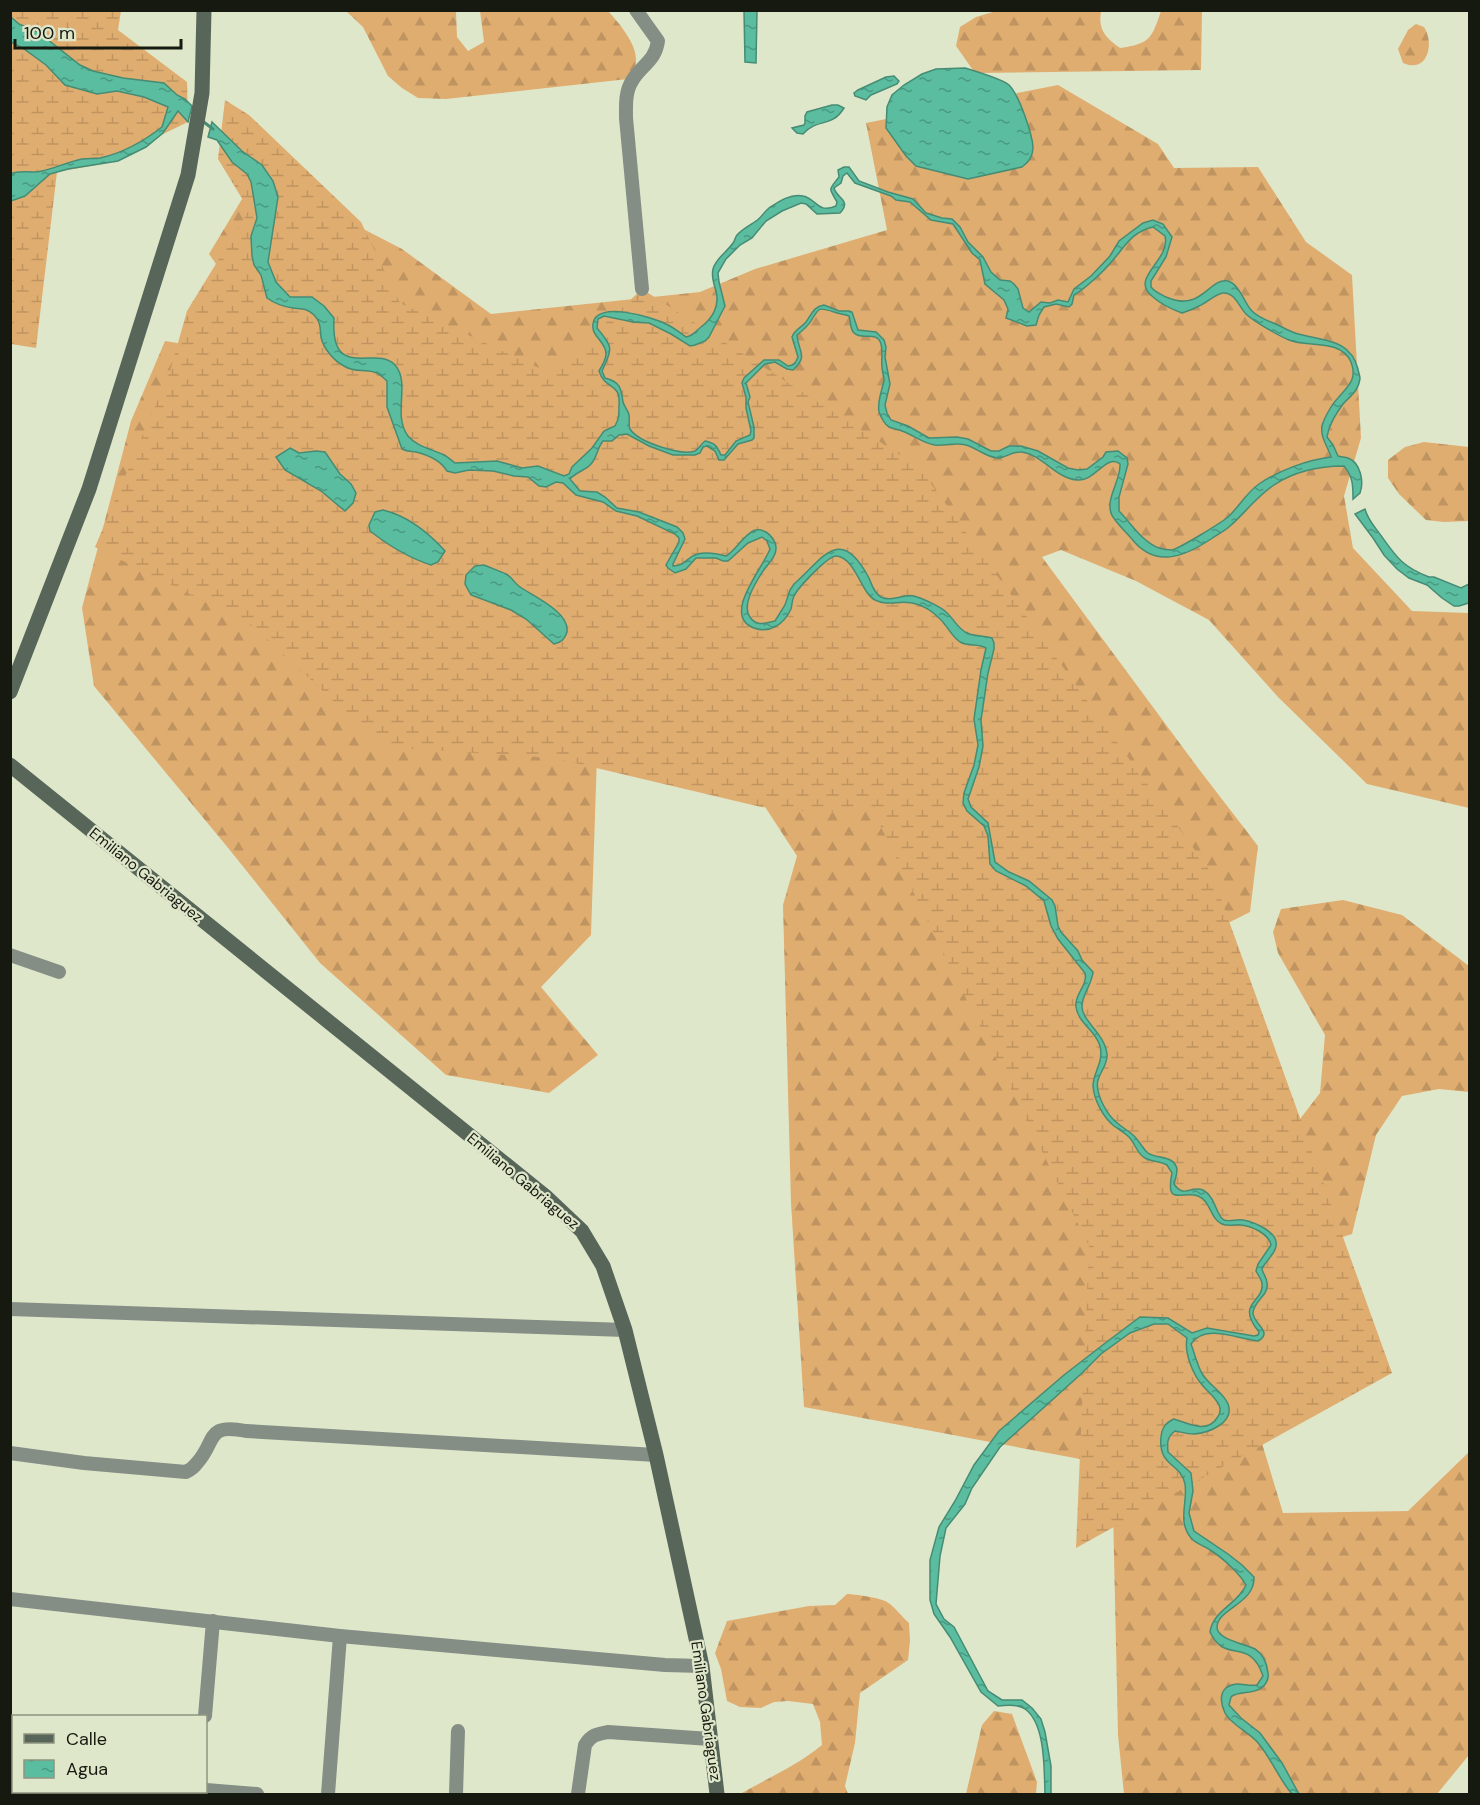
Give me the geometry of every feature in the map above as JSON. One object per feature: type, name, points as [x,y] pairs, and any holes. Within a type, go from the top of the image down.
[{"type":"main road","points":[[10,692],[89,489],[188,175],[202,93],[204,10]]},
{"type":"main road","name":"Emiliano Gabriaguez","points":[[12,769],[545,1196],[582,1231],[603,1266],[625,1330],[656,1455],[702,1666],[717,1794]]},
{"type":"street","points":[[636,10],[657,41],[652,59],[632,81],[626,99],[642,289]]},
{"type":"street","points":[[10,956],[59,972]]},
{"type":"street","points":[[10,1309],[625,1330]]},
{"type":"street","points":[[10,1453],[84,1463],[186,1472],[197,1464],[214,1434],[223,1429],[233,1428],[258,1432],[656,1455]]},
{"type":"street","points":[[10,1599],[340,1636],[665,1665],[702,1666]]},
{"type":"street","points":[[205,1715],[213,1621]]},
{"type":"street","points":[[328,1794],[340,1636]]},
{"type":"street","points":[[456,1794],[458,1731]]},
{"type":"street","points":[[578,1794],[585,1745],[596,1735],[608,1732],[710,1739]]},
{"type":"street","points":[[207,1790],[257,1794]]},
{"type":"green space","points":[[11,11],[121,11],[118,30],[187,82],[188,122],[159,136],[118,161],[57,172],[36,348],[11,344]]},
{"type":"green space","points":[[346,11],[456,11],[457,37],[468,51],[484,42],[480,11],[608,11],[634,48],[636,63],[628,79],[446,99],[418,98],[388,76],[363,27]]},
{"type":"green space","points":[[996,11],[1101,11],[1104,32],[1120,48],[1144,42],[1152,34],[1161,11],[1202,11],[1201,70],[975,73],[956,46],[960,27],[976,17]]},
{"type":"green space","points":[[1416,24],[1424,27],[1429,49],[1423,61],[1411,65],[1403,63],[1398,49],[1408,30]]},
{"type":"green space","points":[[1058,85],[1158,144],[1174,168],[1258,167],[1306,242],[1352,275],[1361,438],[1344,496],[1353,548],[1412,611],[1469,613],[1469,808],[1367,784],[1278,697],[1209,620],[1136,581],[1061,550],[1042,557],[1258,846],[1250,912],[1210,932],[1287,1136],[1320,1093],[1325,1035],[1278,953],[1273,932],[1281,909],[1343,900],[1402,915],[1469,966],[1469,1092],[1439,1089],[1402,1096],[1376,1135],[1352,1234],[1294,1253],[1244,1384],[1283,1513],[1408,1511],[1469,1452],[1469,1755],[1437,1794],[1124,1794],[1118,1735],[1112,1465],[804,1407],[791,1203],[783,905],[797,856],[707,718],[600,667],[591,935],[541,987],[598,1055],[549,1093],[446,1075],[320,963],[94,686],[82,608],[131,421],[165,341],[240,353],[238,295],[209,254],[257,174],[402,249],[491,314],[700,292],[755,269],[887,230],[866,123]]},
{"type":"green space","points":[[225,100],[249,115],[361,222],[400,303],[552,374],[642,289],[919,467],[1212,874],[1392,1373],[1076,1548],[1089,1246],[869,803],[824,813],[761,807],[554,758],[383,747],[252,625],[95,547],[170,371],[187,311],[249,210],[218,159]]},
{"type":"green space","points":[[1424,442],[1469,447],[1469,521],[1426,520],[1399,494],[1388,478],[1388,460],[1405,447]]},
{"type":"green space","points":[[847,1594],[874,1598],[890,1604],[909,1623],[910,1641],[908,1660],[860,1693],[855,1743],[845,1786],[848,1794],[740,1794],[793,1765],[822,1745],[820,1722],[813,1704],[774,1702],[761,1708],[740,1707],[727,1701],[721,1669],[715,1653],[727,1621],[809,1606],[835,1605]]},
{"type":"green space","points":[[994,1711],[1012,1714],[1037,1782],[1036,1794],[966,1794],[982,1725]]},
{"type":"water","points":[[744,11],[757,11],[756,63],[745,62]]},
{"type":"water","points":[[11,17],[19,24],[38,32],[80,65],[93,71],[123,78],[164,83],[192,106],[188,122],[178,111],[163,133],[146,147],[118,161],[50,174],[25,196],[11,201],[11,174],[42,171],[82,159],[109,156],[125,150],[162,127],[168,107],[144,97],[117,91],[97,94],[65,85],[46,65],[11,42]]},
{"type":"water","points":[[965,68],[1001,81],[1013,90],[1024,114],[1033,147],[1030,159],[1022,167],[968,179],[916,166],[886,128],[887,107],[892,95],[904,85],[936,69]]},
{"type":"water","points":[[894,76],[899,81],[897,84],[871,95],[866,100],[855,96],[854,93],[858,90],[886,77]]},
{"type":"water","points":[[832,105],[844,108],[834,119],[814,126],[803,134],[797,133],[792,128],[804,125],[807,112]]},
{"type":"water","points":[[212,122],[242,151],[262,165],[273,181],[278,197],[268,262],[276,282],[290,297],[312,297],[324,306],[334,318],[335,338],[339,350],[347,356],[377,358],[395,365],[402,381],[401,419],[408,436],[416,443],[444,455],[455,463],[497,461],[522,468],[538,466],[564,476],[569,474],[572,467],[592,448],[604,431],[615,426],[618,416],[618,393],[605,382],[599,371],[606,354],[604,346],[594,332],[593,324],[596,317],[603,313],[625,312],[666,324],[686,337],[693,334],[709,320],[714,312],[717,297],[713,269],[737,235],[758,220],[769,208],[789,197],[803,196],[825,208],[836,206],[837,202],[831,189],[839,177],[838,170],[844,167],[849,167],[859,181],[913,199],[926,213],[952,219],[960,227],[968,242],[983,257],[991,272],[1000,280],[1014,284],[1018,289],[1023,308],[1029,312],[1041,302],[1050,303],[1058,300],[1068,302],[1074,289],[1091,276],[1110,256],[1119,241],[1143,223],[1153,220],[1163,224],[1172,237],[1166,257],[1151,281],[1151,287],[1156,292],[1178,301],[1188,301],[1221,281],[1228,281],[1235,286],[1248,307],[1257,315],[1293,332],[1333,342],[1348,351],[1354,359],[1360,376],[1359,383],[1335,415],[1327,437],[1338,456],[1352,460],[1359,468],[1362,484],[1360,493],[1353,499],[1352,481],[1344,466],[1316,468],[1299,473],[1268,489],[1224,531],[1190,551],[1170,557],[1150,554],[1140,548],[1112,516],[1110,501],[1120,464],[1110,462],[1089,477],[1078,480],[1070,479],[1030,454],[1019,452],[996,458],[962,444],[930,444],[889,427],[879,412],[879,400],[884,380],[882,347],[879,340],[873,336],[857,335],[852,330],[849,316],[825,309],[820,309],[797,335],[802,357],[793,370],[775,362],[765,364],[746,383],[750,397],[748,402],[754,427],[754,438],[738,444],[724,460],[719,460],[715,451],[707,446],[695,455],[673,455],[627,434],[619,435],[612,441],[603,441],[591,464],[570,479],[580,491],[597,492],[617,508],[639,512],[677,527],[685,539],[673,566],[703,553],[726,556],[753,531],[760,530],[768,533],[776,545],[776,550],[748,600],[748,612],[755,622],[761,624],[775,621],[794,584],[823,557],[840,549],[849,552],[859,561],[875,591],[881,597],[886,599],[908,596],[920,598],[944,610],[965,632],[992,638],[994,649],[981,720],[983,746],[979,767],[968,799],[971,807],[988,823],[995,862],[1009,872],[1029,881],[1052,900],[1061,932],[1093,972],[1082,1006],[1085,1017],[1102,1040],[1107,1054],[1097,1084],[1103,1105],[1112,1118],[1135,1137],[1148,1153],[1174,1163],[1177,1170],[1174,1184],[1181,1191],[1203,1190],[1211,1197],[1221,1218],[1253,1223],[1270,1232],[1276,1241],[1274,1252],[1262,1269],[1267,1281],[1266,1291],[1253,1313],[1263,1331],[1262,1338],[1258,1341],[1213,1333],[1204,1334],[1191,1344],[1203,1375],[1228,1404],[1228,1417],[1219,1426],[1206,1432],[1194,1434],[1175,1431],[1169,1438],[1168,1452],[1191,1473],[1193,1491],[1189,1513],[1194,1531],[1228,1554],[1254,1577],[1249,1594],[1223,1615],[1217,1627],[1218,1631],[1227,1638],[1258,1651],[1266,1663],[1268,1677],[1267,1682],[1257,1690],[1231,1697],[1229,1705],[1260,1733],[1282,1763],[1299,1794],[1292,1794],[1259,1744],[1228,1718],[1222,1707],[1221,1700],[1226,1688],[1233,1684],[1257,1685],[1263,1676],[1258,1664],[1251,1657],[1223,1647],[1216,1642],[1210,1632],[1216,1618],[1246,1585],[1225,1561],[1191,1538],[1187,1532],[1184,1518],[1186,1491],[1183,1477],[1163,1454],[1161,1434],[1168,1422],[1174,1419],[1191,1425],[1208,1425],[1217,1418],[1220,1410],[1217,1402],[1193,1370],[1188,1357],[1187,1338],[1168,1324],[1154,1324],[1130,1333],[1101,1354],[1000,1447],[972,1488],[965,1504],[946,1528],[940,1556],[936,1604],[944,1619],[954,1627],[988,1691],[1002,1700],[1022,1700],[1041,1719],[1051,1766],[1051,1794],[1045,1794],[1044,1761],[1040,1736],[1032,1716],[1019,1706],[998,1706],[981,1692],[950,1637],[934,1614],[930,1600],[930,1560],[939,1527],[974,1465],[999,1431],[1064,1375],[1140,1317],[1168,1318],[1192,1333],[1207,1328],[1258,1335],[1259,1332],[1252,1322],[1250,1309],[1261,1290],[1262,1282],[1256,1271],[1258,1264],[1271,1245],[1264,1234],[1255,1229],[1218,1222],[1202,1198],[1173,1194],[1170,1184],[1172,1173],[1167,1165],[1142,1156],[1129,1137],[1106,1118],[1100,1108],[1093,1086],[1101,1057],[1100,1046],[1080,1018],[1076,1007],[1077,998],[1085,982],[1085,973],[1058,939],[1051,926],[1044,901],[1026,886],[996,871],[990,864],[988,836],[984,826],[967,811],[963,803],[978,745],[974,719],[986,648],[960,642],[939,618],[922,606],[906,602],[885,603],[875,600],[866,591],[849,563],[837,556],[820,566],[801,586],[794,596],[791,609],[780,623],[766,630],[754,628],[745,622],[742,613],[747,591],[770,549],[767,541],[762,537],[748,543],[728,561],[716,558],[696,558],[686,569],[675,573],[666,565],[679,538],[637,516],[616,511],[603,502],[576,495],[563,483],[556,482],[546,487],[539,486],[528,477],[493,471],[469,470],[455,473],[447,471],[438,461],[430,457],[402,449],[387,407],[387,381],[375,372],[350,369],[340,364],[324,345],[319,323],[311,313],[304,309],[283,306],[267,298],[261,275],[254,265],[252,256],[251,236],[257,218],[251,182],[247,174],[232,162],[217,140],[208,137]],"holes":[[[847,173],[855,183],[896,200],[910,202],[931,220],[953,224],[972,253],[980,260],[985,284],[1004,300],[1008,309],[1006,318],[1027,326],[1036,325],[1044,307],[1056,304],[1069,307],[1074,295],[1100,274],[1130,240],[1140,232],[1153,227],[1165,236],[1165,245],[1145,283],[1147,290],[1160,302],[1182,313],[1220,294],[1227,293],[1234,297],[1249,317],[1279,335],[1296,342],[1331,347],[1346,354],[1353,368],[1352,378],[1348,387],[1331,407],[1322,426],[1323,438],[1331,457],[1303,463],[1276,474],[1254,488],[1228,517],[1209,530],[1172,550],[1159,548],[1142,537],[1119,511],[1119,497],[1128,464],[1127,458],[1118,451],[1106,452],[1087,469],[1078,470],[1068,468],[1038,451],[1021,446],[1009,446],[999,451],[991,451],[968,439],[929,438],[908,426],[891,420],[885,405],[890,384],[884,340],[876,332],[858,330],[852,312],[839,311],[824,305],[815,309],[806,322],[793,334],[798,357],[792,365],[788,366],[779,360],[764,360],[744,378],[742,383],[751,431],[750,435],[736,441],[725,455],[721,455],[717,447],[705,441],[695,451],[680,452],[650,443],[635,434],[630,429],[629,415],[619,387],[605,378],[602,371],[610,348],[597,328],[598,319],[604,316],[649,323],[690,346],[705,341],[725,306],[718,273],[726,259],[740,245],[752,238],[766,221],[801,203],[806,204],[817,214],[840,213],[845,205],[834,188],[841,183],[843,176]]]},
{"type":"water","points":[[290,448],[299,453],[325,452],[356,493],[353,503],[345,511],[321,491],[285,470],[276,457]]},
{"type":"water","points":[[1365,509],[1372,524],[1401,561],[1420,573],[1461,588],[1469,584],[1469,603],[1454,606],[1427,585],[1409,578],[1397,569],[1384,555],[1355,514]]},
{"type":"water","points":[[383,510],[409,520],[431,537],[445,551],[438,562],[431,565],[415,559],[370,531],[369,525],[375,512]]},
{"type":"water","points":[[484,565],[508,575],[518,586],[557,611],[566,625],[567,632],[564,639],[554,644],[526,619],[511,610],[471,595],[465,584],[466,575],[475,566]]},
{"type":"waterway","points":[[201,120],[213,129]]}]
